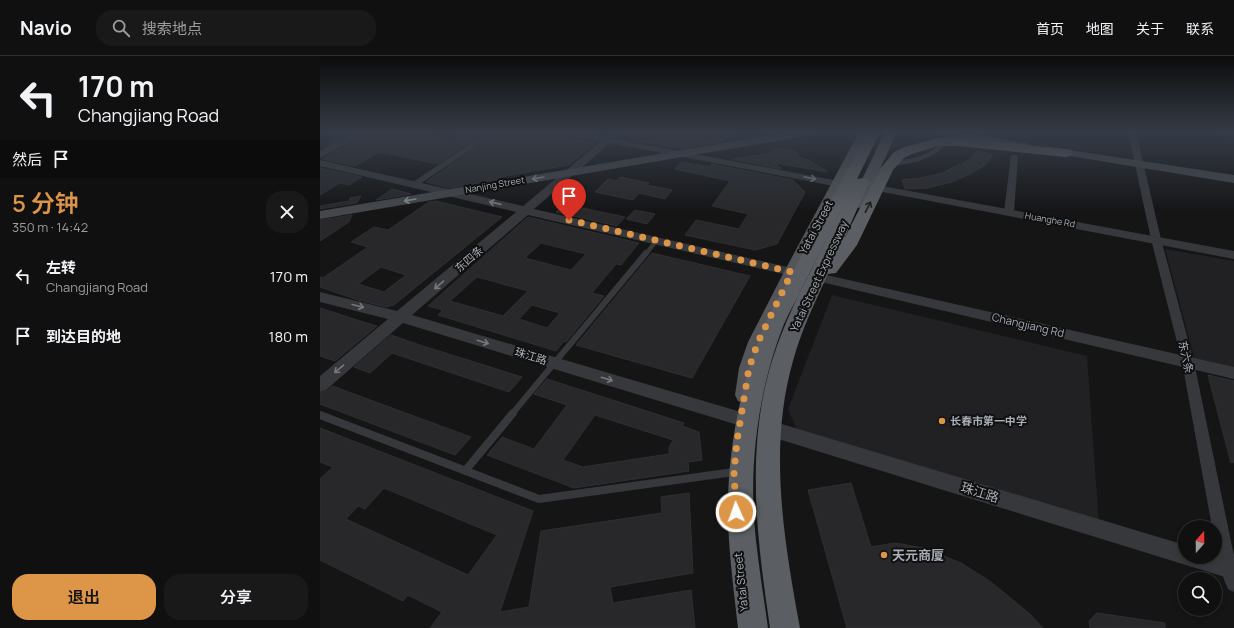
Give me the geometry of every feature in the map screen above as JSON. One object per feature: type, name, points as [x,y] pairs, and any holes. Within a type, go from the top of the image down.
[{"type":"highway","name":"Yatai Street Expressway","points":[[753,628],[741,519],[743,460],[749,406],[764,348],[775,323],[868,159]]},
{"type":"highway","name":"Yatai Street Expressway","points":[[785,628],[775,567],[769,513],[768,459],[773,410],[779,373],[794,328],[869,159]]},
{"type":"highway","points":[[808,297],[849,245],[887,170],[896,159]]},
{"type":"main road","name":"Nanjing Street","points":[[320,215],[655,159]]},
{"type":"main road","name":"Yatai Street","points":[[746,628],[737,539],[734,472],[749,368],[758,342],[792,272],[839,184],[863,159]]},
{"type":"main road","points":[[792,628],[777,547],[773,461],[779,398],[790,354],[822,278],[866,186],[872,159]]},
{"type":"main road","points":[[1104,159],[1234,179]]},
{"type":"street","points":[[414,184],[452,159]]},
{"type":"street","name":"东四条","points":[[320,386],[586,159]]},
{"type":"street","points":[[707,159],[839,184]]},
{"type":"street","points":[[1008,212],[1013,159]]},
{"type":"street","name":"东六条","points":[[1138,159],[1156,239],[1188,362],[1232,571]]},
{"type":"street","points":[[320,163],[792,272]]},
{"type":"street","name":"Huanghe Rd","points":[[866,186],[1156,239],[1234,255]]},
{"type":"street","name":"Changjiang Rd","points":[[822,278],[1234,373]]},
{"type":"street","name":"珠江路","points":[[320,297],[401,317],[741,419]]},
{"type":"street","name":"珠江路","points":[[775,430],[1178,553]]},
{"type":"street","points":[[1212,564],[1232,571]]},
{"type":"lane","points":[[901,159],[908,162],[918,159]]},
{"type":"lane","points":[[465,471],[656,241]]},
{"type":"lane","points":[[320,415],[538,499],[734,472]]},
{"type":"shaded area","points":[[1165,249],[1234,261],[1234,368],[1195,360]]},
{"type":"shaded area","name":"长春市第一中学","points":[[832,295],[1087,356],[1099,525],[798,433],[788,409]]},
{"type":"building","points":[[323,159],[368,159],[355,166]]},
{"type":"building","points":[[412,159],[446,159],[438,164]]},
{"type":"building","points":[[460,159],[576,159],[569,165],[500,177],[500,179],[450,188],[426,182]]},
{"type":"building","points":[[732,159],[804,159],[827,172],[775,163],[781,169]]},
{"type":"building","points":[[970,159],[990,159],[985,165],[952,182],[927,188],[905,189],[902,180],[921,178],[942,173]]},
{"type":"building","points":[[681,162],[711,167],[711,164],[793,180],[805,192],[777,244],[755,250],[685,235],[696,220],[739,229],[748,214],[712,206],[730,181],[675,169]]},
{"type":"building","points":[[320,168],[362,177],[349,185],[340,183],[320,195]]},
{"type":"building","points":[[620,177],[649,183],[647,185],[672,190],[665,199],[639,193],[633,200],[595,192],[608,179],[616,181]]},
{"type":"building","points":[[392,189],[411,194],[376,200]]},
{"type":"building","points":[[361,196],[357,203],[320,209],[320,206],[349,201],[350,198]]},
{"type":"building","points":[[436,201],[502,217],[394,305],[386,307],[358,300],[320,287],[320,277],[323,278],[368,247],[351,242],[374,227],[388,230],[429,202]],"holes":[[[381,267],[406,275],[384,292],[358,284]]]},
{"type":"building","points":[[564,204],[625,217],[617,226],[556,212]]},
{"type":"building","points":[[635,210],[655,214],[647,224],[626,219]]},
{"type":"building","points":[[352,215],[349,222],[320,241],[320,220]]},
{"type":"building","points":[[528,217],[639,243],[621,265],[616,264],[592,293],[604,296],[566,342],[564,341],[556,351],[438,315],[443,310],[428,306]],"holes":[[[541,243],[586,254],[571,270],[525,258]],[[477,277],[528,291],[503,316],[450,301]],[[532,305],[560,313],[547,328],[519,319]]]},
{"type":"building","points":[[652,253],[750,276],[692,378],[576,345]]},
{"type":"building","points":[[320,308],[377,326],[335,361],[320,356]]},
{"type":"building","points":[[391,335],[522,377],[509,392],[392,353],[370,373],[354,367]]},
{"type":"building","points":[[1208,375],[1234,381],[1234,462],[1231,463]]},
{"type":"building","points":[[547,379],[684,423],[682,426],[699,432],[702,460],[688,462],[689,471],[574,488],[487,455],[502,437],[534,449],[567,405],[534,394]],"holes":[[[595,415],[673,440],[669,448],[669,454],[583,467],[563,460]]]},
{"type":"building","points":[[333,386],[471,437],[455,455],[320,404],[320,393]]},
{"type":"building","points":[[320,428],[533,511],[500,612],[529,607],[541,531],[662,513],[661,497],[689,493],[693,573],[610,587],[613,603],[691,590],[695,628],[430,628],[442,612],[408,595],[403,601],[320,560],[320,479],[333,467],[320,462]],"holes":[[[384,488],[497,535],[468,575],[346,519],[358,506],[365,509]]]},
{"type":"building","name":"天元商厦","points":[[851,483],[871,547],[895,543],[924,548],[961,563],[991,582],[1030,614],[1043,628],[847,628],[808,490]]},
{"type":"building","points":[[1097,613],[1165,623],[1165,628],[1090,628],[1089,621]]},
{"type":"place","name":"长春市第一中学","points":[[942,421]]},
{"type":"place","name":"天元商厦","points":[[884,555]]},
{"type":"route","points":[[569,220],[792,272],[758,342],[749,368],[737,441],[734,472],[736,512]]}]
